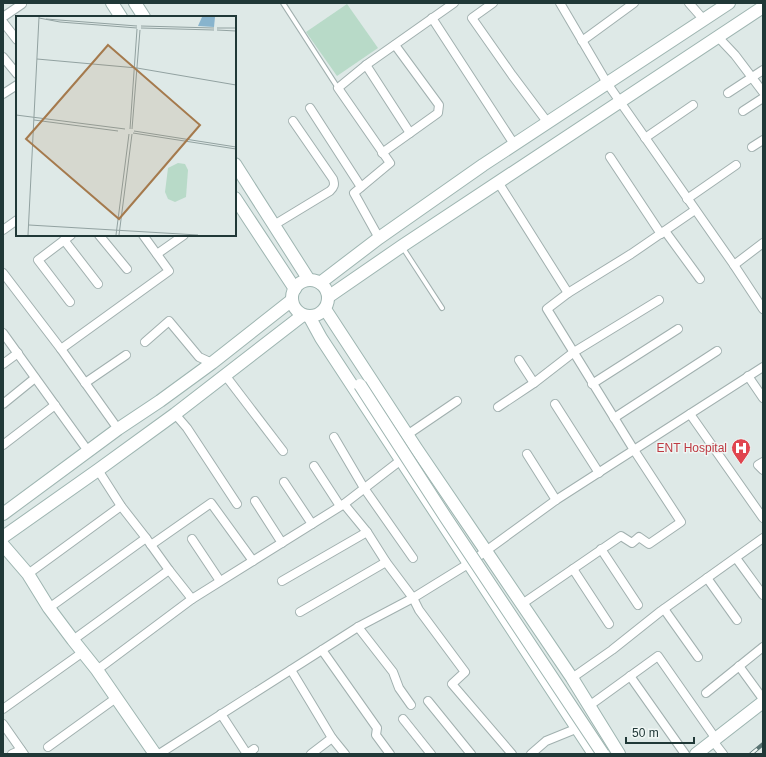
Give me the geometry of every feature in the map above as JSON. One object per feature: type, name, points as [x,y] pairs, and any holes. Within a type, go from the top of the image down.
[{"type":"street","points":[[135,3],[143,16]]},
{"type":"street","points":[[379,238],[354,193],[390,163],[338,88],[366,65],[454,3]]},
{"type":"street","points":[[493,3],[472,18],[548,123]]},
{"type":"street","points":[[560,3],[607,83],[763,309]]},
{"type":"street","points":[[582,41],[634,3]]},
{"type":"street","points":[[689,3],[704,20]]},
{"type":"street","points":[[314,282],[514,144],[729,3]]},
{"type":"street","points":[[3,17],[22,4]]},
{"type":"street","points":[[3,537],[175,414],[225,375],[306,316],[315,316],[321,313],[327,303],[402,246],[763,7]]},
{"type":"street","points":[[432,18],[514,144]]},
{"type":"street","points":[[3,22],[16,39]]},
{"type":"street","points":[[718,37],[735,55],[763,92]]},
{"type":"street","points":[[382,152],[438,113],[439,105],[395,45]]},
{"type":"street","points":[[3,57],[16,73]]},
{"type":"street","points":[[366,65],[410,133]]},
{"type":"street","points":[[728,93],[763,70]]},
{"type":"street","points":[[3,94],[16,86]]},
{"type":"street","points":[[743,111],[763,98]]},
{"type":"street","points":[[645,138],[693,105]]},
{"type":"street","points":[[310,108],[361,187]]},
{"type":"street","points":[[274,225],[330,190],[335,184],[293,121]]},
{"type":"street","points":[[752,147],[763,140]]},
{"type":"street","points":[[610,157],[663,232],[700,279]]},
{"type":"street","points":[[687,199],[736,165]]},
{"type":"street","points":[[236,166],[274,225],[314,282]]},
{"type":"street","points":[[498,182],[568,293]]},
{"type":"street","points":[[236,201],[294,295]]},
{"type":"street","points":[[522,604],[621,536],[632,543],[639,537],[649,544],[681,522],[592,384],[574,352],[547,310],[568,293],[631,254],[695,210]]},
{"type":"street","points":[[3,230],[16,221]]},
{"type":"street","points":[[70,236],[38,260],[70,302]]},
{"type":"street","points":[[100,236],[126,269]]},
{"type":"street","points":[[61,349],[169,271],[144,236]]},
{"type":"street","points":[[157,254],[183,236]]},
{"type":"street","points":[[64,240],[98,284]]},
{"type":"street","points":[[734,265],[763,243]]},
{"type":"street","points":[[3,274],[61,349],[118,429]]},
{"type":"street","points":[[594,754],[321,338],[306,316],[298,311],[294,306],[294,295],[298,285],[303,282],[314,282],[324,287],[327,292],[327,303],[350,358],[364,385],[446,518],[602,754]]},
{"type":"street","points":[[3,514],[118,429],[160,401],[212,363],[294,295]]},
{"type":"street","points":[[498,407],[534,383],[574,352],[659,300]]},
{"type":"street","points":[[144,342],[169,321],[200,357],[212,363]]},
{"type":"street","points":[[338,328],[407,435],[572,678],[619,754]]},
{"type":"street","points":[[592,384],[678,329]]},
{"type":"street","points":[[3,333],[88,451]]},
{"type":"street","points":[[321,338],[346,363],[364,385],[612,754]]},
{"type":"street","points":[[614,418],[717,351]]},
{"type":"street","points":[[3,364],[18,353]]},
{"type":"street","points":[[85,383],[126,355]]},
{"type":"street","points":[[519,360],[534,383]]},
{"type":"street","points":[[159,754],[358,627],[413,598],[468,564],[556,500],[763,367]]},
{"type":"street","points":[[225,375],[283,451]]},
{"type":"street","points":[[748,376],[763,398]]},
{"type":"street","points":[[3,404],[35,378]]},
{"type":"street","points":[[407,435],[457,401]]},
{"type":"street","points":[[555,404],[599,473]]},
{"type":"street","points":[[3,445],[55,405]]},
{"type":"street","points":[[175,414],[187,428],[237,504]]},
{"type":"street","points":[[690,414],[763,518]]},
{"type":"street","points":[[334,437],[364,488],[413,558]]},
{"type":"street","points":[[527,454],[556,500]]},
{"type":"street","points":[[98,670],[192,599],[342,505],[401,460]]},
{"type":"street","points":[[763,462],[758,465],[763,470]]},
{"type":"street","points":[[314,466],[342,505],[367,532],[386,562],[413,598],[419,610],[465,672],[452,684],[512,754]]},
{"type":"street","points":[[98,470],[121,506],[192,599]]},
{"type":"street","points":[[284,482],[312,524]]},
{"type":"street","points":[[256,501],[282,543]]},
{"type":"street","points":[[49,608],[149,541],[211,503],[253,561]]},
{"type":"street","points":[[28,574],[121,506]]},
{"type":"street","points":[[282,581],[367,532]]},
{"type":"street","points":[[572,678],[612,650],[664,609],[763,538]]},
{"type":"street","points":[[192,539],[220,581]]},
{"type":"street","points":[[3,545],[28,574],[49,608],[98,670],[155,754]]},
{"type":"street","points":[[601,549],[638,605]]},
{"type":"street","points":[[736,558],[763,595]]},
{"type":"street","points":[[300,612],[386,562]]},
{"type":"street","points":[[573,569],[609,624]]},
{"type":"street","points":[[73,640],[169,570]]},
{"type":"street","points":[[708,578],[737,620]]},
{"type":"street","points":[[664,609],[698,657]]},
{"type":"street","points":[[358,627],[393,672],[398,688],[411,705]]},
{"type":"street","points":[[706,693],[763,647]]},
{"type":"street","points":[[322,650],[377,728],[376,735],[390,754]]},
{"type":"street","points":[[3,709],[83,652]]},
{"type":"street","points":[[589,706],[658,656],[715,740],[722,754]]},
{"type":"street","points":[[739,666],[763,698]]},
{"type":"street","points":[[290,670],[332,738],[345,754]]},
{"type":"street","points":[[630,676],[685,754]]},
{"type":"street","points":[[48,747],[116,698]]},
{"type":"street","points":[[428,701],[471,754]]},
{"type":"street","points":[[696,754],[763,702]]},
{"type":"street","points":[[221,714],[247,754],[254,749]]},
{"type":"street","points":[[403,719],[431,754]]},
{"type":"street","points":[[3,724],[23,752],[12,754]]},
{"type":"street","points":[[531,754],[546,741],[578,728]]},
{"type":"street","points":[[311,754],[332,738]]},
{"type":"lane","points":[[283,3],[338,88]]},
{"type":"lane","points":[[402,246],[442,308]]},
{"type":"green space","points":[[347,4],[378,48],[337,76],[306,32]]},
{"type":"railway","points":[[751,754],[763,744]]},
{"type":"place","name":"ENT Hospital","points":[[741,465]]}]
